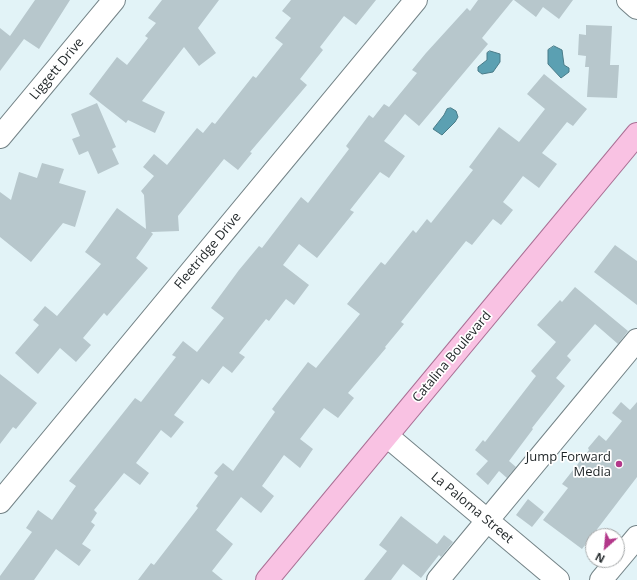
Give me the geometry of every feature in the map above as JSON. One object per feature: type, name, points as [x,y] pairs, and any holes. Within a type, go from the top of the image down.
[{"type":"main road","name":"Catalina Boulevard","points":[[267,580],[637,134]]},
{"type":"street","name":"Liggett Drive","points":[[0,137],[114,0]]},
{"type":"street","name":"Fleetridge Drive","points":[[0,502],[416,0]]},
{"type":"street","points":[[628,0],[637,8]]},
{"type":"street","points":[[438,580],[637,340]]},
{"type":"street","name":"La Paloma Street","points":[[387,436],[558,580]]},
{"type":"street","points":[[601,580],[637,537]]},
{"type":"water","points":[[554,46],[562,50],[564,65],[569,68],[569,72],[561,78],[548,64],[548,50]]},
{"type":"water","points":[[490,51],[500,54],[500,62],[493,72],[482,74],[478,71],[478,67],[487,60],[487,53]]},
{"type":"water","points":[[451,108],[456,111],[458,117],[442,135],[433,129],[447,109]]},
{"type":"building","points":[[35,0],[70,0],[39,49],[24,39],[0,71],[0,28],[10,36]]},
{"type":"building","points":[[162,0],[219,0],[198,28],[216,53],[199,66],[184,47],[142,101],[165,112],[155,133],[128,120],[126,123],[89,94],[117,57],[127,65],[148,38],[145,36],[156,23],[148,18]]},
{"type":"building","points":[[291,0],[376,0],[356,25],[344,16],[320,47],[323,50],[300,79],[307,85],[250,152],[252,153],[238,170],[224,159],[178,216],[179,231],[151,232],[153,234],[136,258],[148,268],[107,316],[104,313],[83,338],[91,345],[76,362],[60,348],[38,374],[15,353],[39,325],[33,320],[45,306],[57,316],[101,264],[85,252],[117,208],[146,229],[144,195],[141,191],[154,176],[143,167],[154,154],[167,165],[197,128],[203,133],[212,122],[215,124],[253,76],[256,78],[283,44],[275,38],[291,18],[282,11]]},
{"type":"building","points":[[478,0],[513,0],[482,38],[488,44],[419,126],[405,114],[384,141],[405,156],[389,178],[380,172],[350,210],[354,212],[317,258],[299,244],[283,265],[309,285],[294,305],[286,299],[269,321],[266,319],[239,353],[245,357],[232,373],[223,366],[209,384],[202,379],[174,415],[184,422],[171,438],[161,430],[136,463],[149,473],[140,485],[124,473],[94,510],[97,513],[91,522],[95,525],[82,544],[91,550],[79,566],[56,549],[34,580],[0,580],[0,576],[32,532],[26,528],[38,510],[52,520],[76,486],[69,481],[135,398],[141,402],[176,357],[172,355],[183,341],[197,352],[224,318],[211,308],[239,270],[259,246],[262,248],[301,197],[308,203],[349,149],[346,146],[369,115],[373,118],[384,104],[389,107],[417,73],[412,70],[426,53],[467,8],[470,11]]},
{"type":"building","points":[[514,0],[573,0],[559,19],[543,7],[536,17]]},
{"type":"building","points":[[586,25],[612,26],[610,65],[619,65],[617,98],[587,97],[589,67],[585,67],[586,56],[578,55],[579,34],[586,35]]},
{"type":"building","points":[[544,74],[587,109],[573,126],[567,122],[542,153],[557,164],[539,188],[523,176],[503,202],[513,210],[501,225],[493,219],[472,245],[466,241],[401,322],[404,324],[385,347],[386,348],[348,393],[354,398],[338,418],[324,408],[300,439],[313,449],[300,468],[284,455],[262,486],[274,496],[261,513],[241,497],[216,530],[233,544],[212,571],[223,580],[138,580],[151,563],[154,565],[198,508],[196,506],[218,476],[214,473],[223,463],[233,471],[275,412],[272,409],[308,362],[316,368],[360,314],[347,304],[381,262],[385,265],[413,230],[416,233],[427,219],[431,223],[473,170],[469,167],[499,127],[519,142],[545,109],[527,94]]},
{"type":"building","points":[[97,103],[116,147],[112,149],[119,164],[98,174],[88,151],[79,155],[72,139],[80,136],[71,114]]},
{"type":"building","points":[[42,163],[64,169],[59,183],[86,191],[75,227],[63,223],[31,262],[0,237],[0,192],[11,200],[19,172],[37,178]]},
{"type":"building","points":[[615,245],[637,261],[637,305],[594,272]]},
{"type":"building","points":[[575,287],[628,331],[618,344],[595,324],[567,356],[571,360],[556,378],[565,386],[532,428],[533,429],[509,461],[516,467],[507,478],[499,471],[488,485],[476,474],[488,461],[475,450],[483,440],[485,442],[536,376],[531,371],[556,342],[537,325],[560,300],[562,302]]},
{"type":"building","points":[[0,374],[37,403],[16,429],[13,427],[0,444]]},
{"type":"building","points":[[621,402],[630,410],[637,402],[637,477],[598,528],[585,528],[585,545],[582,549],[543,520],[568,488],[562,484],[589,450],[588,448],[599,435],[606,441],[622,421],[612,413]]},
{"type":"building","points":[[528,499],[544,512],[532,527],[516,515]]},
{"type":"building","points":[[401,516],[437,544],[444,535],[453,542],[441,557],[439,555],[421,578],[403,564],[391,580],[364,580],[387,551],[379,545]]},
{"type":"place","name":"Jump Forward Media","points":[[619,464]]}]
